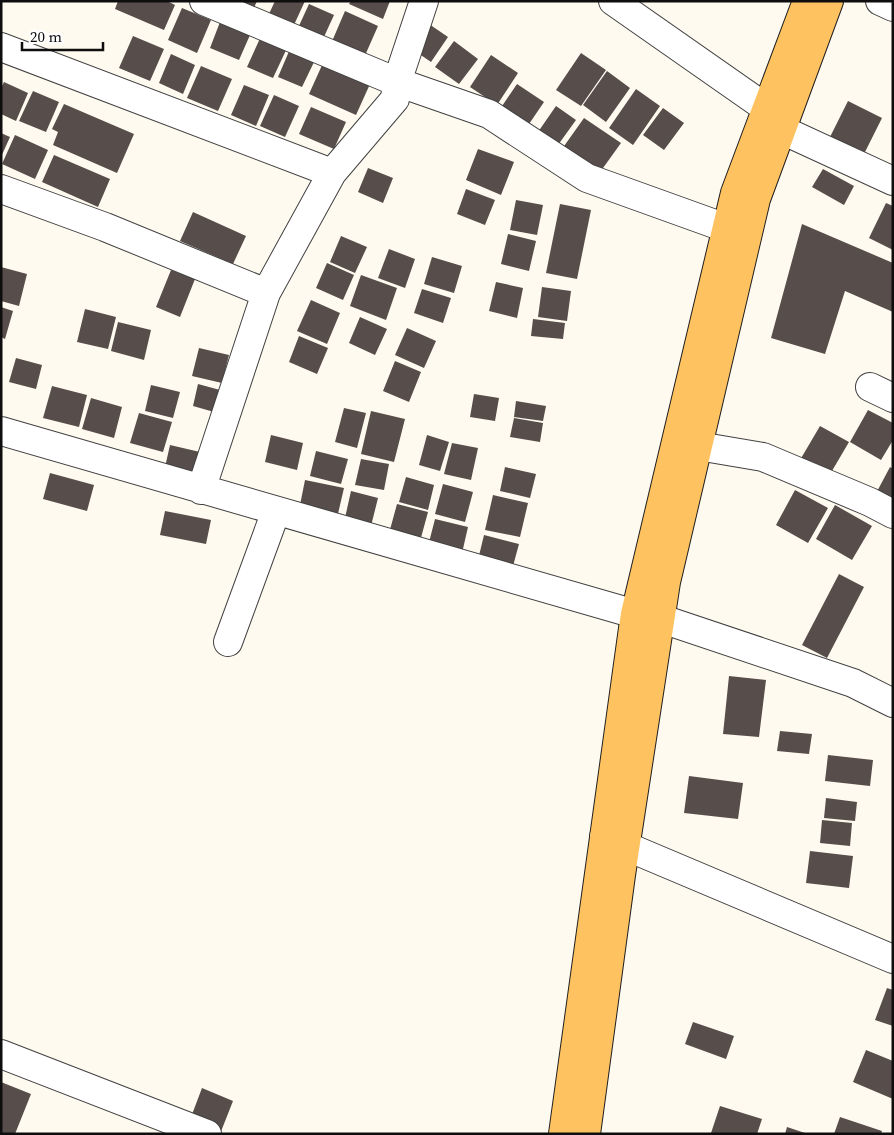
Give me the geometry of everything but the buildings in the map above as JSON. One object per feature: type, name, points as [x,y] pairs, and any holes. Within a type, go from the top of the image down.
[{"type":"main road","points":[[647,616],[698,446],[773,119],[807,1]]},
{"type":"main road","points":[[563,1134],[615,841],[647,616],[726,228],[735,193],[773,119],[829,1]]},
{"type":"main road","points":[[586,1134],[615,841]]},
{"type":"street","points":[[204,1],[397,82],[489,114],[587,178],[726,228]]},
{"type":"street","points":[[201,490],[266,293],[332,173],[395,98],[397,82],[424,1]]},
{"type":"street","points":[[613,1],[773,119],[893,181]]},
{"type":"street","points":[[880,1],[893,8]]},
{"type":"street","points":[[1,47],[332,173]]},
{"type":"street","points":[[1,189],[105,226],[266,293]]},
{"type":"street","points":[[1,432],[276,512],[647,616],[853,683],[893,703]]},
{"type":"street","points":[[698,446],[763,456],[870,502],[893,514]]},
{"type":"street","points":[[228,642],[276,512]]},
{"type":"street","points":[[615,841],[893,959]]},
{"type":"street","points":[[1,1054],[207,1134]]}]
